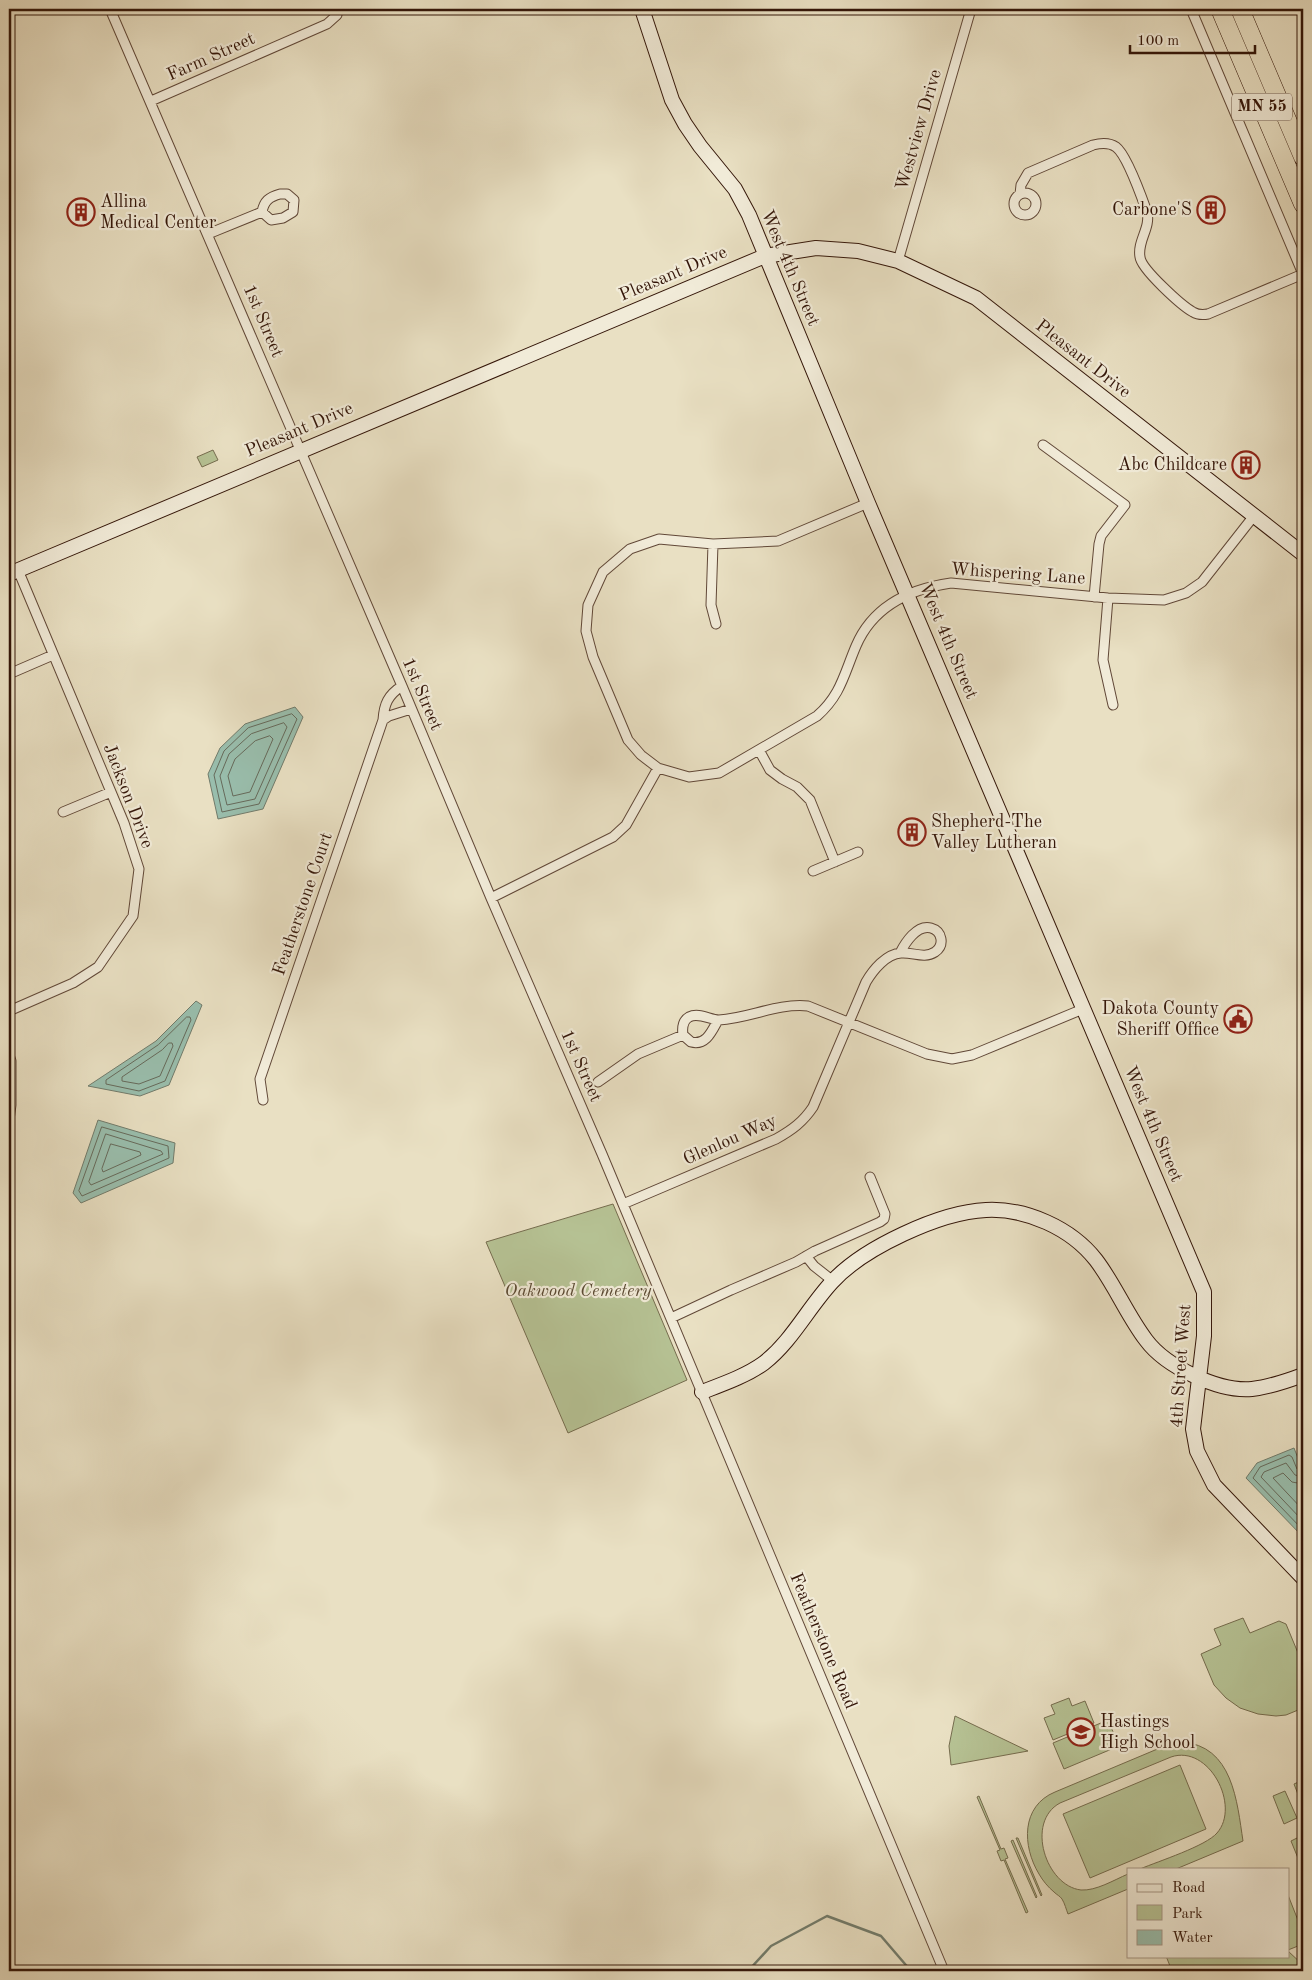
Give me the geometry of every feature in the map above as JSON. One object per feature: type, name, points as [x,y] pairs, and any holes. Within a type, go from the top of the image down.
[{"type":"highway","name":"MN 55","points":[[1220,9],[1303,204]]},
{"type":"highway","name":"MN 55","points":[[1240,9],[1303,157]]},
{"type":"street","name":"1st Street","points":[[110,9],[402,686],[702,1392]]},
{"type":"street","name":"West 4th Street","points":[[642,9],[672,100],[700,146],[735,188],[749,215],[764,256],[1200,1283],[1204,1297]]},
{"type":"street","name":"Westview Drive","points":[[898,260],[971,9]]},
{"type":"street","points":[[1020,194],[1022,184],[1028,173],[1100,143],[1112,144],[1123,154],[1147,212],[1149,222],[1140,250],[1141,261],[1147,270],[1191,310],[1200,315],[1208,314],[1303,274],[1191,9]]},
{"type":"street","name":"Farm Street","points":[[151,101],[327,24],[337,12]]},
{"type":"street","points":[[208,234],[262,212]]},
{"type":"street","name":"Pleasant Drive","points":[[13,572],[764,256],[816,248],[858,251],[898,260],[976,298],[1303,554]]},
{"type":"street","points":[[1043,444],[1125,505],[1101,536],[1094,597]]},
{"type":"street","points":[[491,898],[613,838],[626,825],[658,768],[641,755],[628,740],[593,657],[586,631],[588,604],[603,572],[630,549],[659,540],[713,544],[778,542],[868,503]]},
{"type":"street","name":"Whispering Lane","points":[[658,768],[689,777],[719,773],[817,716],[829,705],[839,691],[857,644],[870,622],[889,604],[908,595],[930,586],[951,583],[1094,597],[1164,600],[1186,593],[1202,582],[1254,517]]},
{"type":"street","points":[[713,544],[711,605],[716,624]]},
{"type":"street","name":"Jackson Drive","points":[[9,1011],[73,983],[98,967],[133,916],[138,869],[124,823],[111,792],[53,655],[13,572]]},
{"type":"street","points":[[1108,598],[1103,660],[1113,705]]},
{"type":"street","points":[[9,674],[53,655]]},
{"type":"street","name":"Featherstone Court","points":[[263,1100],[260,1079],[383,720],[383,710],[388,697],[402,686]]},
{"type":"street","points":[[383,720],[389,716],[411,709]]},
{"type":"street","points":[[759,750],[770,770],[797,787],[810,800],[835,862]]},
{"type":"street","points":[[63,812],[111,792]]},
{"type":"street","points":[[813,871],[858,852]]},
{"type":"street","name":"Glenlou Way","points":[[623,1204],[791,1131],[804,1120],[813,1107],[871,973],[888,958],[900,953],[928,955],[938,949],[941,939],[937,931],[924,928],[904,943],[900,953]]},
{"type":"street","points":[[718,1020],[702,1042],[686,1040],[683,1034],[684,1023],[688,1018],[700,1016],[718,1020],[784,1006],[798,1005],[808,1006],[927,1054],[942,1058],[959,1059],[1084,1009]]},
{"type":"street","points":[[598,1082],[638,1054],[683,1034]]},
{"type":"street","points":[[9,1055],[11,1061],[9,1120]]},
{"type":"street","points":[[671,1318],[880,1222],[884,1219],[885,1214],[870,1177]]},
{"type":"street","points":[[702,1392],[728,1382],[763,1363],[790,1336],[833,1281],[864,1255],[911,1231],[948,1217],[986,1210],[1016,1212],[1045,1222],[1073,1238],[1095,1259],[1147,1342],[1169,1362],[1198,1378],[1231,1387],[1251,1389],[1279,1384],[1303,1374]]},
{"type":"street","points":[[806,1256],[814,1266],[833,1281]]},
{"type":"street","name":"4th Street West","points":[[1204,1297],[1204,1336],[1193,1429],[1197,1451],[1214,1485],[1303,1578]]},
{"type":"street","name":"Featherstone Road","points":[[702,1392],[944,1971]]},
{"type":"green space","points":[[213,450],[218,460],[202,467],[197,457]]},
{"type":"green space","name":"Oakwood Cemetery","points":[[613,1204],[687,1380],[568,1433],[486,1242]]},
{"type":"green space","points":[[1243,1618],[1250,1633],[1279,1621],[1286,1624],[1303,1665],[1303,1708],[1286,1715],[1258,1714],[1240,1708],[1226,1698],[1214,1685],[1201,1654],[1221,1645],[1214,1629]]},
{"type":"green space","points":[[1069,1698],[1072,1706],[1085,1701],[1094,1723],[1053,1740],[1044,1718],[1055,1714],[1051,1705]]},
{"type":"green space","points":[[955,1716],[1028,1751],[951,1765],[949,1746]]},
{"type":"green space","points":[[1108,1720],[1119,1746],[1064,1769],[1053,1743]]},
{"type":"green space","points":[[1181,1742],[1198,1746],[1212,1753],[1222,1764],[1234,1793],[1243,1841],[1178,1868],[1143,1868],[1203,1843],[1217,1833],[1223,1821],[1225,1808],[1223,1794],[1217,1780],[1209,1768],[1198,1760],[1185,1755],[1171,1757],[1060,1803],[1049,1812],[1044,1824],[1042,1838],[1044,1852],[1050,1866],[1058,1877],[1069,1886],[1087,1890],[1105,1885],[1127,1874],[1127,1889],[1068,1914],[1062,1899],[1046,1884],[1033,1863],[1028,1839],[1028,1828],[1036,1807],[1044,1798],[1055,1792],[1167,1745]]},
{"type":"green space","points":[[1180,1765],[1206,1829],[1090,1878],[1063,1814]]},
{"type":"green space","points":[[1303,1780],[1303,1795],[1299,1797],[1294,1784]]},
{"type":"green space","points":[[1285,1791],[1297,1818],[1284,1824],[1273,1796]]},
{"type":"green space","points":[[979,1796],[1001,1849],[1004,1848],[1008,1858],[1005,1859],[1028,1912],[1026,1913],[1004,1860],[1001,1861],[997,1851],[1000,1850],[977,1797]]},
{"type":"green space","points":[[1303,1835],[1303,1867],[1302,1868],[1291,1841]]},
{"type":"green space","points":[[1016,1838],[1018,1838],[1041,1896]]},
{"type":"green space","points":[[1013,1840],[1037,1897],[1036,1898],[1011,1841]]},
{"type":"green space","points":[[1290,1900],[1303,1933],[1303,1944],[1290,1949]]},
{"type":"green space","points":[[1290,1953],[1303,1965],[1303,1971],[1172,1971],[1167,1958],[1290,1958]]},
{"type":"water","points":[[295,707],[303,717],[263,809],[218,819],[208,774],[220,748],[245,724]]},
{"type":"water","points":[[196,1001],[202,1005],[169,1085],[140,1096],[88,1086],[156,1041]]},
{"type":"water","points":[[98,1120],[175,1143],[173,1163],[81,1203],[73,1193]]},
{"type":"water","points":[[1294,1448],[1303,1471],[1303,1537],[1246,1478],[1257,1463]]},
{"type":"waterway","points":[[748,1971],[771,1946],[827,1916],[881,1936],[911,1971]]},
{"type":"place","name":"Carbone'S","points":[[1211,210]]},
{"type":"place","name":"Allina Medical Center","points":[[81,212]]},
{"type":"place","name":"Abc Childcare","points":[[1246,465]]},
{"type":"place","name":"Shepherd-The Valley Lutheran","points":[[912,832]]},
{"type":"place","name":"Dakota County Sheriff Office","points":[[1238,1019]]},
{"type":"place","name":"Hastings High School","points":[[1081,1732]]}]
